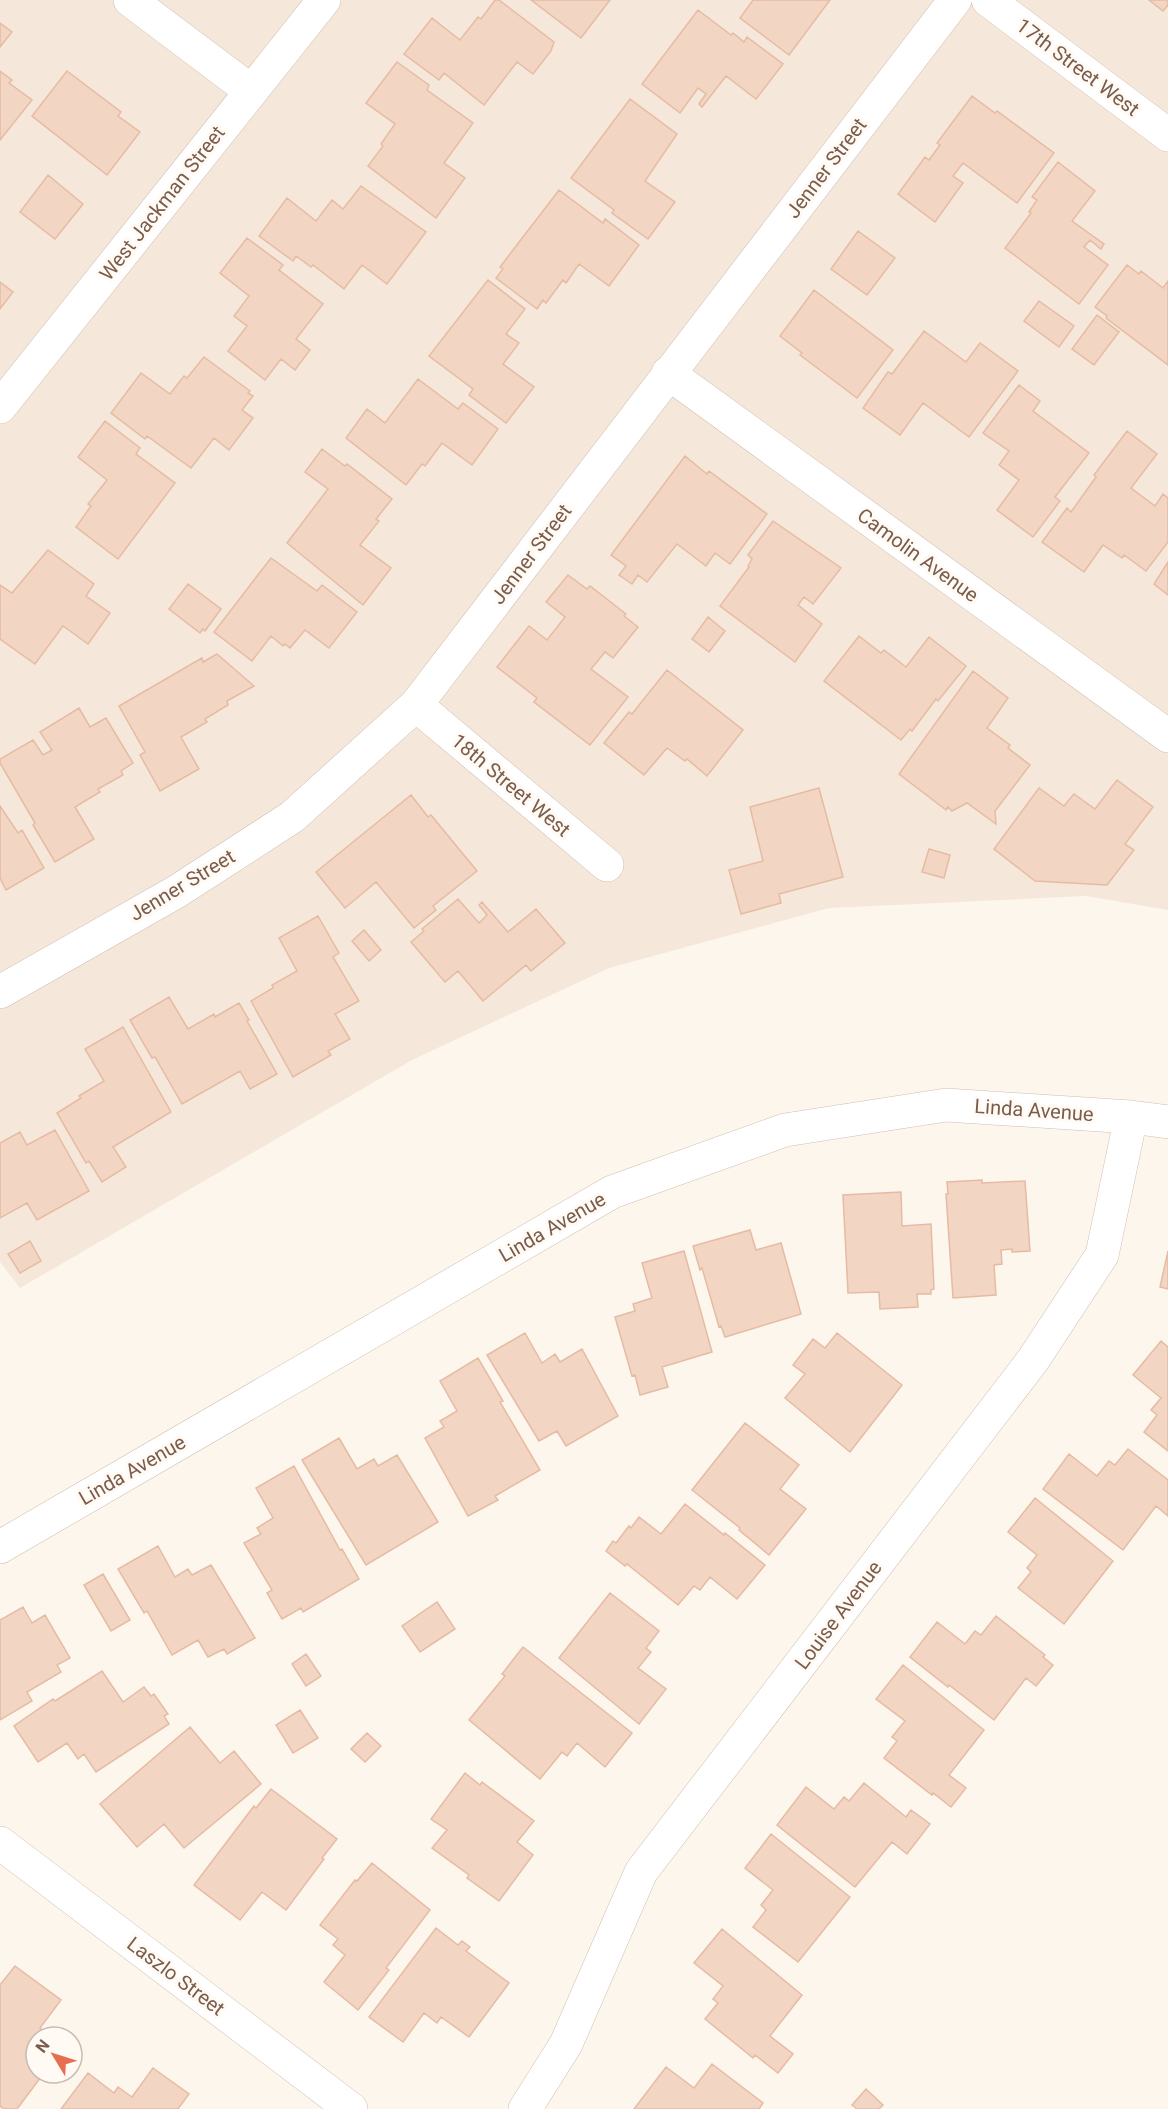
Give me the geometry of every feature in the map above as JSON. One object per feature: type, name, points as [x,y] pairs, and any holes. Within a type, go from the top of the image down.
[{"type":"street","points":[[130,0],[251,91]]},
{"type":"street","name":"West Jackman Street","points":[[0,407],[324,0]]},
{"type":"street","name":"Jenner Street","points":[[0,992],[176,892],[292,818],[416,705],[955,0]]},
{"type":"street","name":"17th Street West","points":[[988,0],[1168,135]]},
{"type":"street","name":"Camolin Avenue","points":[[668,373],[1168,736]]},
{"type":"street","name":"18th Street West","points":[[416,705],[607,865]]},
{"type":"street","name":"Linda Avenue","points":[[0,1547],[612,1192],[785,1130],[946,1105],[1131,1117],[1168,1122]]},
{"type":"street","name":"Louise Avenue","points":[[525,2109],[566,2044],[641,1872],[1033,1360],[1102,1255],[1131,1117]]},
{"type":"street","name":"Laszlo Street","points":[[0,1843],[351,2109]]},
{"type":"shaded area","points":[[0,0],[1168,0],[1168,910],[1086,896],[829,908],[609,968],[412,1060],[20,1288],[0,1262]]},
{"type":"building","points":[[495,0],[499,0],[554,42],[551,51],[533,74],[517,62],[484,105],[444,73],[439,80],[404,54],[432,18],[460,40],[478,17],[481,19]]},
{"type":"building","points":[[531,0],[610,0],[581,38]]},
{"type":"building","points":[[753,0],[830,0],[789,55],[740,18]]},
{"type":"building","points":[[1149,0],[1168,0],[1168,5],[1163,11]]},
{"type":"building","points":[[698,10],[731,35],[733,33],[744,42],[747,37],[783,64],[756,99],[726,76],[702,107],[699,104],[706,94],[698,88],[680,113],[642,84]]},
{"type":"building","points":[[0,23],[12,32],[0,47]]},
{"type":"building","points":[[397,62],[429,85],[427,90],[473,123],[444,163],[465,178],[436,218],[368,166],[383,146],[381,144],[395,124],[366,103]]},
{"type":"building","points":[[0,71],[12,80],[9,83],[32,100],[0,140]]},
{"type":"building","points":[[67,71],[121,112],[118,116],[140,132],[107,175],[32,116]]},
{"type":"building","points":[[972,96],[995,113],[997,111],[1054,153],[1017,203],[963,163],[953,176],[963,183],[935,222],[898,194],[925,157],[929,160],[940,145],[937,143]]},
{"type":"building","points":[[630,99],[677,134],[645,181],[675,202],[648,239],[612,213],[614,210],[571,178]]},
{"type":"building","points":[[1058,162],[1095,191],[1072,221],[1104,244],[1101,249],[1090,240],[1084,247],[1108,265],[1079,304],[1005,248],[1031,213],[1029,212],[1037,200],[1032,197]]},
{"type":"building","points":[[48,175],[83,204],[55,239],[20,212]]},
{"type":"building","points":[[361,186],[426,232],[387,284],[362,265],[344,289],[313,265],[311,267],[296,256],[293,261],[259,236],[287,198],[316,221],[332,200],[343,209]]},
{"type":"building","points":[[559,190],[603,223],[605,219],[639,245],[609,286],[579,264],[566,283],[563,280],[546,303],[543,300],[537,309],[496,278],[503,269],[500,267]]},
{"type":"building","points":[[858,231],[895,258],[867,295],[831,269]]},
{"type":"building","points":[[247,238],[283,265],[279,270],[323,304],[296,339],[310,350],[295,370],[281,359],[265,380],[228,351],[247,326],[234,316],[249,296],[220,273]]},
{"type":"building","points":[[1127,265],[1139,274],[1141,271],[1163,288],[1168,281],[1168,365],[1095,307]]},
{"type":"building","points":[[488,280],[525,309],[506,334],[519,343],[503,364],[534,387],[506,423],[469,395],[473,389],[429,356]]},
{"type":"building","points":[[0,282],[13,292],[0,309]]},
{"type":"building","points":[[814,290],[893,350],[857,398],[800,355],[802,353],[780,336]]},
{"type":"building","points":[[1039,301],[1074,326],[1059,347],[1024,321]]},
{"type":"building","points":[[1097,315],[1119,332],[1094,365],[1072,349]]},
{"type":"building","points":[[924,331],[966,362],[980,343],[1018,371],[969,437],[923,403],[900,435],[863,408],[888,372],[892,374]]},
{"type":"building","points":[[204,357],[250,391],[248,393],[253,396],[242,410],[253,418],[229,450],[214,438],[191,468],[147,436],[145,439],[111,413],[141,373],[170,394],[184,376],[187,378]]},
{"type":"building","points":[[418,379],[458,409],[463,403],[498,429],[472,465],[442,443],[425,466],[422,464],[406,485],[346,438],[367,409],[385,423]]},
{"type":"building","points":[[1019,385],[1040,401],[1033,411],[1089,453],[1055,497],[1060,501],[1033,537],[997,510],[1019,480],[999,465],[1009,451],[983,433]]},
{"type":"building","points":[[105,421],[140,448],[136,454],[175,483],[118,559],[76,527],[91,506],[88,504],[107,480],[78,457]]},
{"type":"building","points":[[1127,431],[1157,454],[1131,488],[1155,506],[1163,494],[1168,498],[1168,542],[1146,571],[1124,555],[1122,558],[1103,545],[1084,572],[1042,542],[1067,508],[1071,512],[1096,477],[1094,475]]},
{"type":"building","points":[[322,449],[345,466],[347,464],[392,499],[376,519],[379,521],[360,545],[391,568],[363,605],[287,543],[328,489],[305,472]]},
{"type":"building","points":[[685,456],[707,474],[709,471],[767,514],[730,564],[715,553],[706,566],[677,544],[647,582],[638,575],[632,584],[619,575],[626,566],[611,555]]},
{"type":"building","points":[[773,521],[841,568],[813,604],[804,597],[798,605],[822,624],[795,662],[720,606],[749,567],[752,559],[748,555]]},
{"type":"building","points":[[48,550],[94,584],[86,596],[110,613],[88,644],[63,626],[35,664],[0,639],[0,585],[12,593]]},
{"type":"building","points":[[271,558],[317,591],[322,585],[357,612],[329,648],[305,630],[290,648],[285,644],[283,646],[271,636],[252,661],[214,632]]},
{"type":"building","points":[[1168,562],[1168,595],[1154,584]]},
{"type":"building","points":[[568,575],[587,589],[590,586],[626,614],[624,616],[638,627],[613,658],[605,652],[591,669],[628,697],[590,745],[534,702],[537,698],[497,667],[529,626],[547,640],[565,617],[546,602]]},
{"type":"building","points":[[188,584],[221,609],[205,631],[203,629],[200,633],[169,609]]},
{"type":"building","points":[[708,617],[725,631],[709,652],[692,639]]},
{"type":"building","points":[[859,636],[881,653],[884,650],[906,667],[929,637],[966,666],[938,701],[936,699],[912,731],[910,729],[901,740],[824,681]]},
{"type":"building","points":[[217,654],[254,686],[227,701],[228,705],[205,719],[207,722],[181,737],[199,769],[160,791],[140,755],[145,752],[119,706],[202,658],[203,662]]},
{"type":"building","points":[[667,670],[743,730],[707,776],[687,759],[685,761],[667,748],[644,775],[604,743],[629,712],[632,714]]},
{"type":"building","points":[[973,671],[1008,698],[987,728],[1010,745],[1008,748],[1030,765],[995,811],[996,824],[967,803],[952,811],[948,807],[946,810],[899,774]]},
{"type":"building","points":[[79,708],[90,727],[106,718],[133,763],[121,771],[123,775],[98,789],[100,792],[75,807],[94,839],[55,862],[33,825],[35,823],[0,763],[0,759],[33,740],[43,755],[52,750],[40,732]]},
{"type":"building","points":[[1117,780],[1153,807],[1125,844],[1134,850],[1107,885],[1035,881],[994,849],[1039,788],[1064,806],[1074,794],[1095,809]]},
{"type":"building","points":[[819,788],[843,877],[779,894],[781,903],[741,914],[729,870],[763,861],[750,807]]},
{"type":"building","points":[[411,795],[428,817],[431,815],[477,871],[433,906],[436,910],[414,928],[376,882],[345,908],[316,872]]},
{"type":"building","points":[[0,806],[18,833],[22,830],[44,868],[6,890],[0,878]]},
{"type":"building","points":[[929,849],[950,855],[944,878],[922,872]]},
{"type":"building","points":[[458,899],[479,923],[487,915],[479,905],[482,902],[508,932],[536,909],[565,943],[531,971],[526,965],[483,1001],[458,971],[445,982],[411,942],[424,931],[422,929]]},
{"type":"building","points":[[318,916],[339,953],[333,957],[359,1001],[335,1014],[350,1039],[328,1051],[331,1055],[293,1077],[251,1001],[273,988],[272,985],[297,971],[279,938]]},
{"type":"building","points":[[364,930],[381,950],[369,961],[352,941]]},
{"type":"building","points":[[169,997],[188,1029],[239,1003],[277,1074],[250,1089],[240,1071],[182,1104],[130,1020]]},
{"type":"building","points":[[123,1027],[171,1112],[113,1147],[126,1167],[102,1182],[89,1161],[86,1163],[57,1113],[104,1081],[85,1049]]},
{"type":"building","points":[[55,1130],[89,1191],[37,1220],[27,1203],[0,1218],[0,1143],[20,1132],[27,1145]]},
{"type":"building","points":[[982,1180],[982,1183],[1025,1181],[1030,1251],[1001,1250],[1002,1264],[994,1265],[996,1295],[953,1298],[947,1182]]},
{"type":"building","points":[[901,1192],[902,1226],[931,1224],[934,1289],[931,1290],[931,1294],[917,1294],[918,1307],[880,1309],[879,1292],[848,1293],[843,1195]]},
{"type":"building","points":[[750,1230],[756,1250],[781,1243],[801,1314],[725,1337],[721,1326],[719,1327],[702,1268],[700,1270],[693,1246]]},
{"type":"building","points":[[30,1241],[41,1261],[20,1273],[8,1254]]},
{"type":"building","points":[[684,1251],[712,1352],[662,1367],[668,1387],[640,1395],[635,1375],[632,1376],[615,1317],[635,1311],[633,1304],[652,1298],[642,1263]]},
{"type":"building","points":[[1168,1251],[1168,1289],[1160,1287]]},
{"type":"building","points":[[525,1333],[542,1363],[555,1354],[560,1362],[582,1349],[618,1416],[566,1446],[557,1431],[539,1441],[487,1355]]},
{"type":"building","points":[[837,1333],[902,1385],[850,1452],[785,1398],[805,1374],[793,1365],[813,1339],[825,1348]]},
{"type":"building","points":[[1161,1341],[1168,1347],[1168,1451],[1144,1432],[1157,1415],[1151,1410],[1161,1398],[1133,1375]]},
{"type":"building","points":[[478,1358],[503,1401],[500,1402],[540,1470],[495,1496],[498,1500],[468,1516],[425,1438],[444,1427],[440,1421],[457,1411],[440,1381]]},
{"type":"building","points":[[745,1423],[799,1465],[780,1489],[806,1509],[769,1555],[739,1530],[740,1528],[692,1490]]},
{"type":"building","points":[[339,1438],[357,1469],[374,1459],[378,1466],[397,1455],[438,1522],[366,1565],[302,1460]]},
{"type":"building","points":[[1128,1449],[1168,1480],[1168,1516],[1156,1506],[1123,1550],[1043,1489],[1069,1454],[1097,1476],[1109,1461],[1115,1465]]},
{"type":"building","points":[[294,1466],[340,1550],[342,1549],[359,1579],[303,1612],[301,1608],[282,1619],[267,1593],[272,1590],[244,1543],[261,1534],[257,1528],[273,1518],[256,1488]]},
{"type":"building","points":[[1035,1498],[1113,1561],[1064,1624],[1018,1588],[1031,1572],[1027,1568],[1037,1555],[1008,1532]]},
{"type":"building","points":[[685,1504],[765,1565],[737,1599],[710,1577],[700,1590],[694,1586],[678,1605],[627,1564],[625,1566],[606,1551],[613,1541],[616,1543],[639,1517],[661,1534]]},
{"type":"building","points":[[158,1546],[175,1577],[188,1569],[192,1575],[211,1565],[255,1638],[227,1654],[224,1649],[208,1657],[198,1640],[172,1655],[147,1611],[144,1613],[118,1569]]},
{"type":"building","points":[[103,1574],[130,1620],[111,1631],[84,1585]]},
{"type":"building","points":[[610,1593],[659,1631],[646,1648],[651,1652],[638,1668],[666,1689],[639,1724],[559,1658]]},
{"type":"building","points":[[437,1602],[455,1629],[420,1652],[402,1626]]},
{"type":"building","points":[[23,1607],[32,1623],[45,1615],[70,1658],[57,1665],[61,1672],[27,1692],[32,1701],[0,1720],[0,1620]]},
{"type":"building","points":[[996,1616],[1045,1655],[1043,1657],[1053,1665],[1036,1686],[1026,1678],[994,1720],[910,1657],[937,1622],[965,1644],[975,1631],[981,1635]]},
{"type":"building","points":[[523,1647],[632,1733],[605,1767],[577,1743],[567,1756],[562,1752],[540,1779],[469,1720],[505,1676],[502,1674]]},
{"type":"building","points":[[306,1654],[321,1676],[306,1686],[292,1664]]},
{"type":"building","points":[[903,1665],[984,1730],[949,1775],[966,1788],[951,1807],[884,1758],[897,1741],[892,1737],[905,1721],[876,1699]]},
{"type":"building","points":[[102,1671],[123,1702],[144,1687],[151,1696],[154,1694],[168,1714],[164,1716],[169,1724],[96,1772],[84,1754],[78,1759],[67,1743],[38,1762],[14,1726],[53,1699],[55,1701]]},
{"type":"building","points":[[300,1710],[318,1738],[293,1753],[276,1725]]},
{"type":"building","points":[[190,1727],[220,1763],[234,1751],[261,1784],[184,1848],[164,1824],[137,1847],[100,1804]]},
{"type":"building","points":[[367,1733],[381,1746],[365,1762],[351,1749]]},
{"type":"building","points":[[465,1773],[480,1785],[482,1782],[534,1821],[517,1842],[533,1855],[499,1901],[467,1878],[469,1875],[432,1848],[447,1830],[431,1819]]},
{"type":"building","points":[[864,1783],[906,1817],[911,1810],[930,1824],[907,1854],[892,1842],[855,1887],[777,1825],[806,1787],[834,1809],[844,1797],[849,1801]]},
{"type":"building","points":[[271,1789],[337,1839],[286,1910],[262,1892],[240,1920],[194,1885],[254,1806],[256,1808]]},
{"type":"building","points":[[771,1834],[850,1897],[798,1962],[753,1927],[766,1910],[761,1905],[773,1890],[745,1868]]},
{"type":"building","points":[[372,1863],[430,1910],[386,1968],[389,1970],[358,2010],[324,1982],[345,1955],[333,1945],[338,1939],[320,1925],[355,1880],[357,1881]]},
{"type":"building","points":[[436,1928],[458,1945],[462,1941],[470,1947],[466,1951],[509,1983],[469,2037],[441,2017],[437,2023],[424,2013],[403,2042],[369,2017]]},
{"type":"building","points":[[722,1929],[802,1995],[770,2036],[793,2054],[778,2073],[755,2055],[753,2058],[705,2019],[718,2003],[713,1999],[723,1986],[694,1963]]},
{"type":"building","points":[[15,1966],[61,2000],[42,2025],[24,2025],[24,2085],[35,2085],[17,2109],[4,2109],[0,2106],[0,1985]]},
{"type":"building","points":[[712,2064],[763,2103],[759,2109],[634,2109],[666,2067],[694,2088]]},
{"type":"building","points":[[153,2068],[189,2094],[178,2109],[61,2109],[79,2085],[84,2085],[84,2078],[88,2073],[114,2093],[118,2087],[132,2097]]},
{"type":"building","points":[[866,2089],[883,2105],[879,2109],[857,2109],[852,2105]]}]
